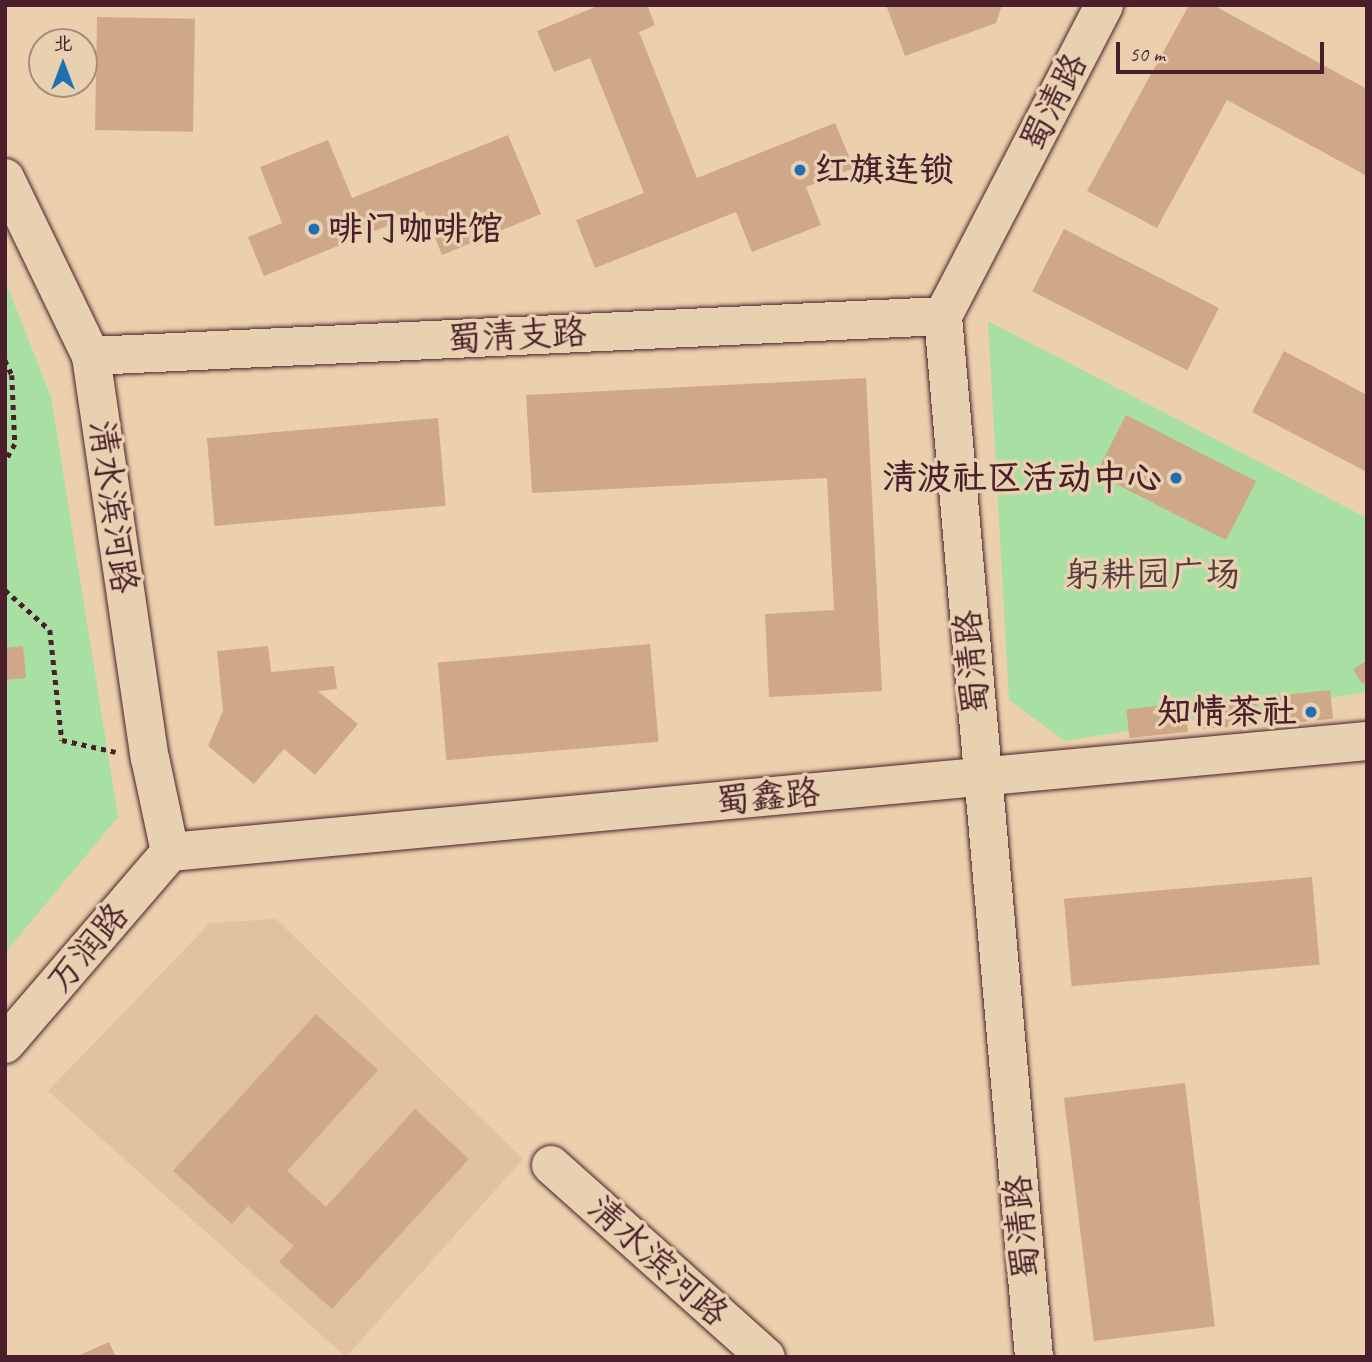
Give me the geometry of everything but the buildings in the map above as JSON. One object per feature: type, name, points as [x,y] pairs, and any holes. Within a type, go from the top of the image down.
[{"type":"street","name":"蜀清路","points":[[1034,1357],[981,777],[943,316],[1104,5]]},
{"type":"street","name":"清水滨河路","points":[[5,178],[90,356],[149,758],[170,852]]},
{"type":"street","name":"蜀清支路","points":[[90,356],[943,316]]},
{"type":"street","name":"蜀鑫路","points":[[170,852],[1367,741]]},
{"type":"street","name":"万润路","points":[[5,1044],[170,852]]},
{"type":"street","name":"清水滨河路","points":[[551,1165],[766,1357]]},
{"type":"path","points":[[5,360],[12,375],[15,444],[5,462]]},
{"type":"path","points":[[5,590],[50,630],[62,740],[149,758]]},
{"type":"shaded area","points":[[276,919],[523,1159],[346,1357],[48,1091],[210,923]]},
{"type":"green space","points":[[5,280],[51,397],[118,817],[5,953]]},
{"type":"green space","name":"躬耕园广场","points":[[988,321],[1367,518],[1367,692],[1065,741],[1009,700]]},
{"type":"place","name":"红旗连锁","points":[[800,170]]},
{"type":"place","name":"啡门咖啡馆","points":[[314,229]]},
{"type":"place","name":"清波社区活动中心","points":[[1176,478]]},
{"type":"place","name":"知情茶社","points":[[1311,712]]}]
